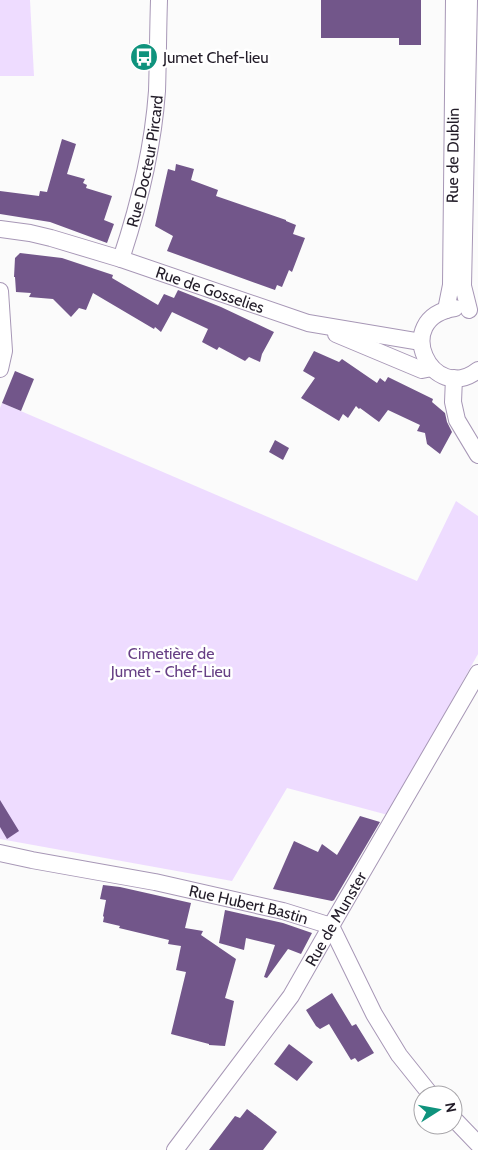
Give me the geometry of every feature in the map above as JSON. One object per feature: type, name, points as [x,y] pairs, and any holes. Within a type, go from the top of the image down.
[{"type":"street","name":"Rue Docteur Pircard","points":[[121,258],[139,199],[152,133],[157,92],[159,0]]},
{"type":"street","name":"Rue de Dublin","points":[[446,310],[451,285],[454,0]]},
{"type":"street","name":"Rue de Dublin","points":[[469,0],[463,286],[473,313]]},
{"type":"street","name":"Rue de Gosselies","points":[[0,229],[51,238],[121,258],[308,323],[421,342]]},
{"type":"street","points":[[0,291],[4,351],[0,369]]},
{"type":"street","points":[[473,313],[458,308],[438,312],[429,320],[423,331],[421,342],[423,354],[429,365],[438,373],[449,378],[461,378],[478,370]]},
{"type":"street","points":[[308,323],[422,370],[432,368]]},
{"type":"street","points":[[454,378],[454,402],[457,420],[478,455]]},
{"type":"street","name":"Rue de Munster","points":[[175,1150],[291,996],[478,673]]},
{"type":"street","name":"Rue Hubert Bastin","points":[[0,853],[173,886],[284,911],[330,926]]},
{"type":"street","points":[[330,926],[374,1014],[399,1055],[423,1085]]},
{"type":"street","points":[[463,1128],[478,1144]]},
{"type":"green space","points":[[0,0],[30,0],[34,76],[0,76]]},
{"type":"green space","name":"Cimetière de Jumet - Chef-Lieu","points":[[2,403],[417,581],[456,501],[478,516],[478,654],[388,815],[287,788],[232,881],[0,839],[0,408]]},
{"type":"building","points":[[321,0],[421,0],[421,45],[399,45],[399,38],[321,38]]},
{"type":"building","points":[[62,139],[76,144],[67,174],[85,179],[83,183],[87,185],[86,188],[112,196],[104,220],[114,224],[107,243],[50,222],[0,214],[0,191],[39,196],[40,191],[47,192]]},
{"type":"building","points":[[176,164],[194,169],[191,180],[218,190],[216,196],[296,225],[293,234],[305,238],[292,272],[289,270],[282,287],[277,285],[275,290],[167,251],[173,236],[155,226],[168,169],[175,171]]},
{"type":"building","points":[[20,253],[62,258],[113,275],[112,278],[158,305],[164,294],[174,298],[178,290],[221,307],[274,332],[262,354],[260,362],[249,357],[245,361],[219,347],[217,350],[202,342],[208,329],[172,312],[161,332],[93,293],[86,310],[79,308],[71,317],[53,299],[29,297],[31,293],[16,292],[14,277],[15,258]]},
{"type":"building","points":[[314,351],[339,362],[342,359],[377,383],[380,378],[385,382],[388,377],[433,399],[432,402],[445,413],[452,432],[440,454],[427,444],[425,433],[417,431],[420,425],[388,410],[379,422],[356,406],[348,418],[343,414],[339,421],[301,398],[315,378],[303,371]]},
{"type":"building","points":[[15,371],[34,379],[21,411],[2,403]]},
{"type":"building","points":[[275,440],[289,448],[283,460],[269,452]]},
{"type":"building","points":[[0,800],[19,831],[7,839],[0,827]]},
{"type":"building","points":[[360,816],[380,822],[334,900],[273,889],[294,841],[318,852],[322,844],[337,855]]},
{"type":"building","points":[[103,885],[191,903],[185,928],[203,931],[201,935],[236,959],[225,998],[234,1001],[225,1046],[209,1045],[171,1034],[186,972],[176,970],[181,946],[168,944],[169,940],[119,928],[120,926],[103,922],[106,900],[100,899]]},
{"type":"building","points":[[225,910],[283,923],[312,933],[301,954],[288,949],[267,978],[264,977],[275,945],[246,938],[244,950],[219,943]]},
{"type":"building","points":[[332,993],[352,1026],[356,1024],[374,1053],[358,1062],[355,1058],[351,1060],[329,1024],[320,1029],[306,1010]]},
{"type":"building","points":[[289,1044],[313,1062],[297,1081],[274,1064]]},
{"type":"building","points":[[247,1109],[277,1132],[263,1150],[209,1150],[235,1116],[240,1118]]},
{"type":"place","name":"Jumet Chef-lieu","points":[[144,57]]}]
